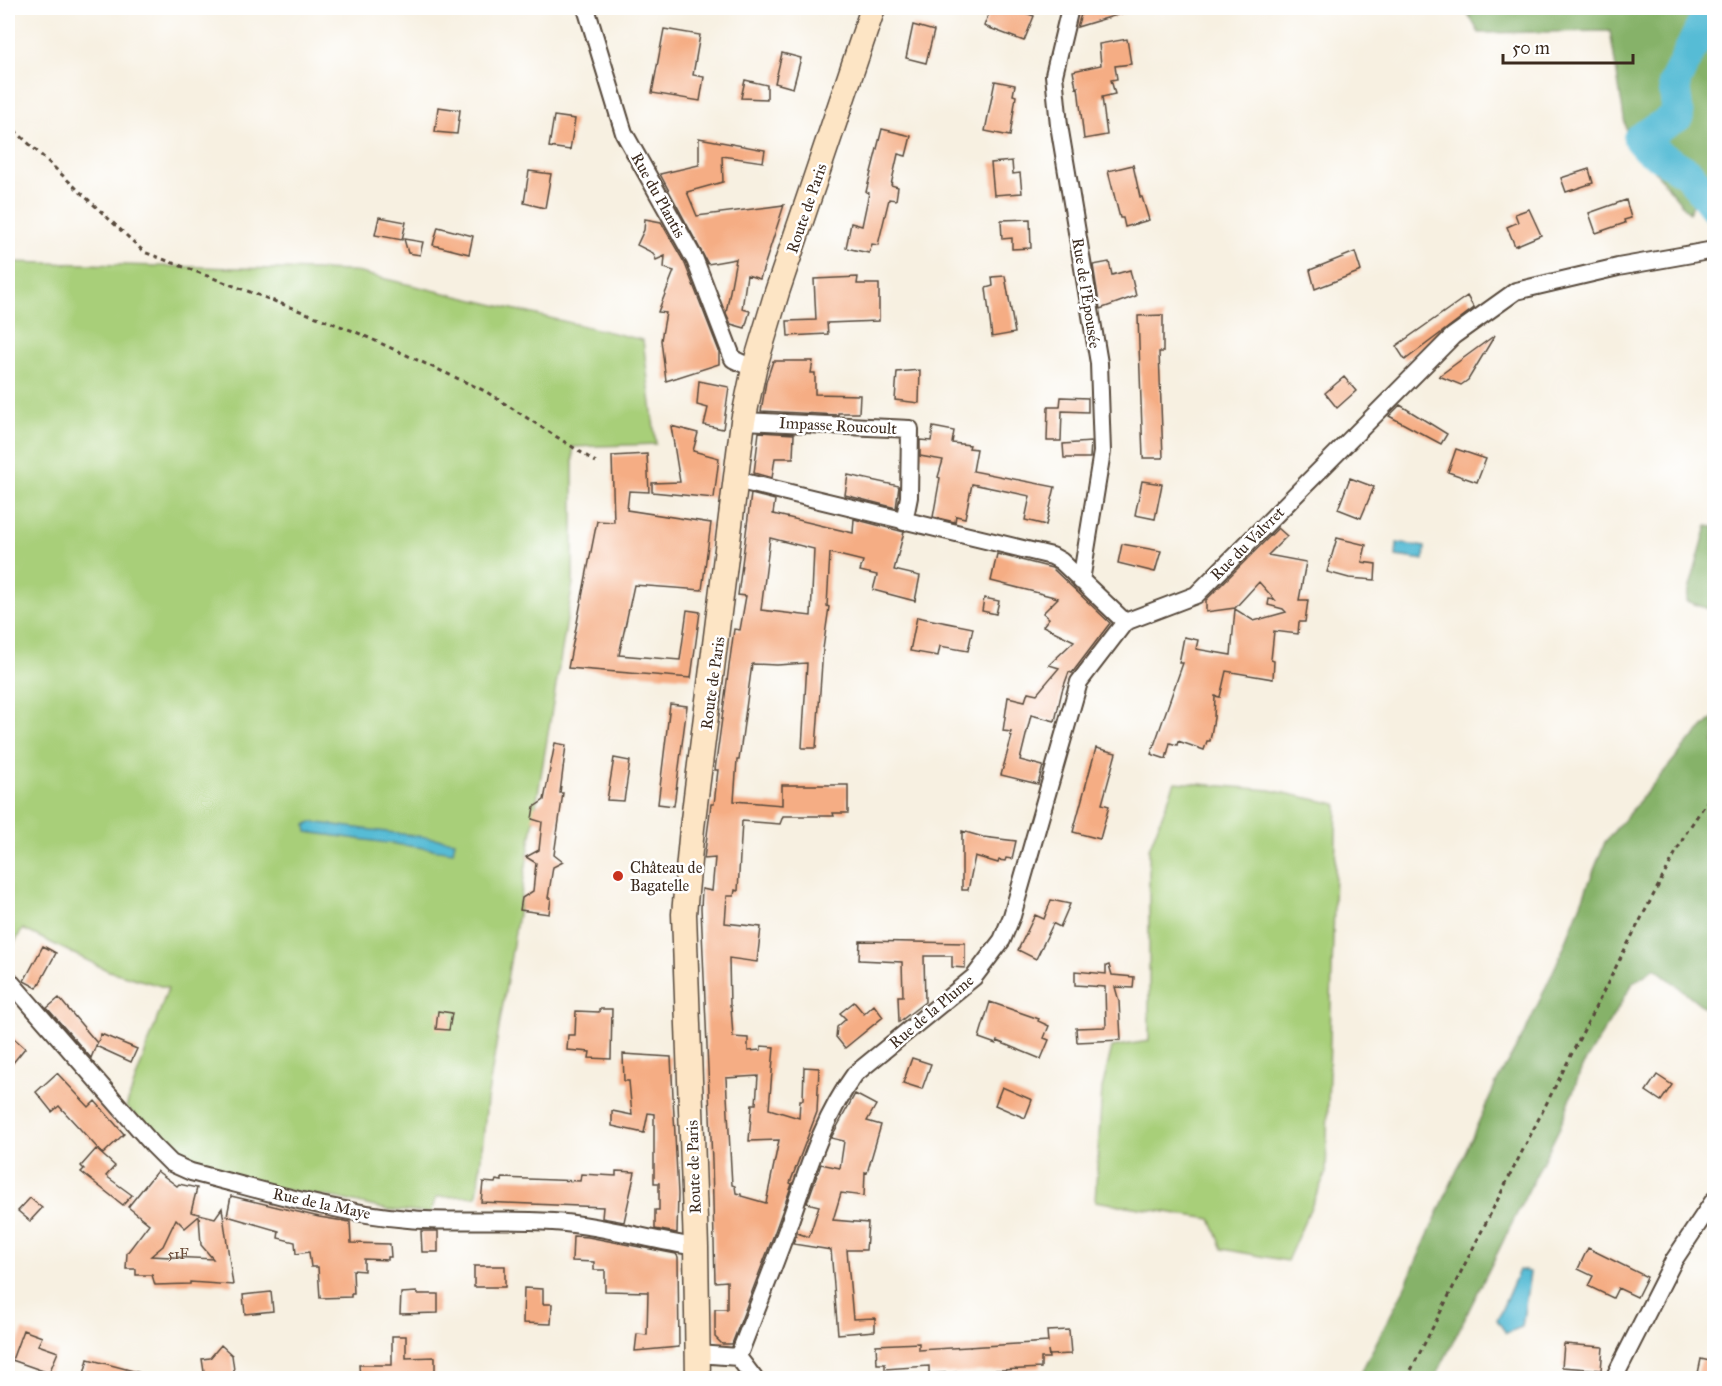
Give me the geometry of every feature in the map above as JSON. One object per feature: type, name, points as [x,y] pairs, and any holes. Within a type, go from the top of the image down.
[{"type":"main road","name":"Route de Paris","points":[[698,1378],[696,1247],[684,914],[691,840],[743,421],[754,369],[781,281],[873,8]]},
{"type":"street","name":"Rue du Plantis","points":[[586,8],[624,133],[695,260],[733,359],[754,369]]},
{"type":"street","name":"Rue de l'Épousée","points":[[1070,8],[1054,75],[1059,125],[1099,363],[1102,452],[1081,581]]},
{"type":"street","name":"Rue du Valvret","points":[[1125,622],[1196,595],[1453,336],[1516,291],[1618,267],[1714,250]]},
{"type":"street","name":"Impasse Roucoult","points":[[743,421],[910,429],[909,497],[904,522]]},
{"type":"street","points":[[736,480],[1052,556],[1061,561],[1125,622]]},
{"type":"street","name":"Rue de la Plume","points":[[738,1357],[776,1260],[823,1127],[842,1092],[855,1074],[974,977],[1002,940],[1012,916],[1079,682],[1125,622]]},
{"type":"street","name":"Rue de la Maye","points":[[8,979],[15,999],[153,1145],[171,1162],[191,1172],[362,1214],[409,1219],[554,1221],[606,1228],[696,1247]]},
{"type":"street","points":[[1614,1378],[1674,1260],[1714,1200]]},
{"type":"street","points":[[698,1354],[738,1357],[754,1378]]},
{"type":"path","points":[[8,124],[144,252],[356,332],[484,391],[596,462]]},
{"type":"path","points":[[1407,1378],[1624,951],[1686,833],[1714,791]]},
{"type":"green space","points":[[1465,8],[1714,8],[1714,164],[1689,213],[1627,137],[1610,31],[1479,33]]},
{"type":"green space","points":[[8,262],[352,271],[643,340],[656,444],[573,447],[573,583],[487,1100],[477,1196],[436,1197],[431,1213],[388,1210],[337,1198],[273,1188],[210,1172],[165,1141],[126,1107],[168,988],[109,971],[23,929],[8,952]]},
{"type":"green space","points":[[1707,526],[1714,527],[1714,611],[1686,601]]},
{"type":"green space","points":[[1714,717],[1714,1009],[1710,1012],[1655,968],[1633,983],[1582,1067],[1560,1127],[1435,1378],[1358,1378],[1402,1293],[1496,1083],[1526,1030],[1561,954],[1605,842],[1687,744]]},
{"type":"green space","points":[[1175,782],[1270,790],[1337,804],[1326,1173],[1287,1261],[1223,1249],[1211,1219],[1095,1201],[1102,1089],[1112,1047],[1149,1041],[1149,849]]},
{"type":"water","points":[[1397,543],[1425,547],[1424,560],[1396,556]]},
{"type":"water","points":[[311,822],[455,841],[453,852],[307,832],[306,825]]},
{"type":"water","points":[[1519,1270],[1530,1272],[1522,1327],[1506,1333],[1497,1320]]},
{"type":"building","points":[[991,8],[1011,8],[1034,16],[1024,41],[984,26]]},
{"type":"building","points":[[1083,8],[1129,8],[1130,11],[1077,27]]},
{"type":"building","points":[[913,25],[934,31],[926,63],[906,58]]},
{"type":"building","points":[[664,29],[700,35],[693,75],[704,77],[700,101],[652,93]]},
{"type":"building","points":[[1127,39],[1131,64],[1115,66],[1117,79],[1111,80],[1115,94],[1102,97],[1107,135],[1084,139],[1078,87],[1076,88],[1073,71],[1101,65],[1099,44]]},
{"type":"building","points":[[782,53],[801,58],[793,88],[775,83]]},
{"type":"building","points":[[745,80],[767,85],[767,99],[741,98]]},
{"type":"building","points":[[995,81],[1015,85],[1013,95],[1016,96],[1010,136],[985,131]]},
{"type":"building","points":[[438,107],[460,110],[457,134],[435,132]]},
{"type":"building","points":[[554,116],[575,119],[570,150],[549,147]]},
{"type":"building","points":[[882,129],[911,136],[906,156],[898,154],[891,185],[898,187],[896,200],[889,199],[878,245],[872,244],[869,253],[846,248],[851,223],[862,226],[869,193],[866,192]]},
{"type":"building","points":[[699,138],[765,150],[763,162],[722,156],[723,182],[687,192],[697,216],[784,205],[760,279],[747,275],[742,309],[750,311],[745,328],[731,324],[726,313],[736,259],[708,264],[660,174],[699,165]]},
{"type":"building","points":[[1012,161],[1013,174],[1020,173],[1022,193],[994,195],[991,163]]},
{"type":"building","points":[[1133,165],[1140,197],[1142,197],[1149,220],[1125,227],[1123,218],[1120,218],[1108,171]]},
{"type":"building","points":[[1589,169],[1593,183],[1566,192],[1561,178]]},
{"type":"building","points":[[529,171],[551,174],[545,208],[524,203]]},
{"type":"building","points":[[1626,200],[1631,218],[1624,220],[1625,223],[1596,233],[1589,213]]},
{"type":"building","points":[[1529,209],[1541,235],[1515,246],[1507,227],[1518,222],[1515,214]]},
{"type":"building","points":[[379,217],[406,222],[402,240],[375,235]]},
{"type":"building","points":[[645,219],[661,222],[685,264],[719,351],[719,364],[666,381],[661,340],[666,313],[658,312],[674,271],[664,268],[665,256],[656,260],[653,253],[637,245],[644,230]]},
{"type":"building","points":[[1030,219],[1031,248],[1012,249],[1012,238],[1002,239],[1001,220]]},
{"type":"building","points":[[438,227],[473,236],[469,254],[433,245]]},
{"type":"building","points":[[404,239],[423,242],[420,255],[408,253]]},
{"type":"building","points":[[1355,252],[1361,271],[1315,289],[1310,270]]},
{"type":"building","points":[[1109,262],[1112,275],[1130,270],[1136,296],[1100,309],[1093,265]]},
{"type":"building","points":[[1005,276],[1015,333],[992,337],[986,288],[993,286],[992,277]]},
{"type":"building","points":[[858,277],[857,284],[879,284],[879,321],[827,323],[828,334],[788,336],[787,321],[816,320],[814,279]]},
{"type":"building","points":[[1467,296],[1474,308],[1405,360],[1396,346]]},
{"type":"building","points":[[1163,315],[1163,352],[1159,352],[1163,458],[1143,458],[1138,316]]},
{"type":"building","points":[[1495,335],[1468,380],[1461,385],[1439,376]]},
{"type":"building","points":[[773,361],[813,361],[811,373],[815,373],[815,394],[860,395],[859,413],[838,413],[838,415],[761,411],[766,382]]},
{"type":"building","points":[[920,370],[919,403],[895,400],[897,372]]},
{"type":"building","points":[[1344,377],[1356,391],[1337,408],[1325,393]]},
{"type":"building","points":[[699,381],[729,387],[723,429],[704,425],[708,408],[697,405]]},
{"type":"building","points":[[1061,397],[1088,398],[1088,412],[1062,411],[1061,441],[1047,441],[1048,407],[1060,407]]},
{"type":"building","points":[[1400,405],[1447,434],[1441,444],[1389,416]]},
{"type":"building","points":[[671,426],[698,433],[693,451],[719,458],[714,498],[652,492],[652,483],[680,482]]},
{"type":"building","points":[[933,427],[954,431],[952,443],[970,445],[969,448],[977,449],[973,471],[1055,487],[1046,525],[1025,520],[1030,496],[972,484],[965,518],[956,516],[955,522],[933,517],[940,478],[938,477],[943,460],[920,456],[920,440],[931,441]]},
{"type":"building","points":[[759,432],[794,434],[793,458],[775,458],[772,478],[754,473]]},
{"type":"building","points":[[1091,442],[1090,458],[1064,458],[1063,444]]},
{"type":"building","points":[[1456,449],[1486,459],[1477,482],[1448,472]]},
{"type":"building","points":[[647,454],[649,492],[629,491],[627,510],[711,523],[702,590],[634,585],[619,655],[680,660],[687,610],[700,612],[691,678],[568,668],[597,521],[614,522],[612,456]]},
{"type":"building","points":[[848,475],[899,486],[896,508],[845,495]]},
{"type":"building","points":[[1350,478],[1374,487],[1361,518],[1338,509]]},
{"type":"building","points":[[1142,481],[1162,484],[1155,519],[1135,515]]},
{"type":"building","points":[[751,494],[775,500],[773,514],[853,533],[854,519],[904,532],[894,570],[920,576],[915,601],[873,590],[877,575],[860,571],[863,561],[830,553],[827,606],[829,607],[823,649],[816,748],[802,748],[807,663],[752,664],[739,760],[737,760],[734,801],[782,805],[782,785],[848,785],[848,813],[833,813],[834,816],[783,816],[780,824],[742,821],[738,891],[735,890],[734,896],[727,896],[725,923],[761,927],[757,962],[729,958],[733,1037],[748,1038],[748,1051],[761,1050],[761,1046],[774,1047],[769,1109],[799,1118],[800,1100],[803,1100],[804,1067],[819,1068],[817,1112],[790,1183],[792,1184],[732,1344],[722,1344],[715,1337],[715,1309],[727,1309],[727,1281],[715,1282],[701,908],[702,889],[712,891],[715,858],[704,859],[711,804],[714,804],[718,770],[715,770],[734,629],[740,630],[746,596],[738,595]],"holes":[[[770,538],[814,549],[811,616],[761,610]],[[758,1076],[756,1104],[752,1104],[749,1141],[779,1140],[766,1203],[741,1196],[736,1193],[735,1186],[732,1185],[726,1078]]]},
{"type":"building","points":[[1278,528],[1287,536],[1268,555],[1306,562],[1299,600],[1308,600],[1305,622],[1299,622],[1298,634],[1274,631],[1271,660],[1274,661],[1273,679],[1226,671],[1220,697],[1215,696],[1210,741],[1207,741],[1204,750],[1178,741],[1177,745],[1170,743],[1166,759],[1151,754],[1183,663],[1179,663],[1184,637],[1198,640],[1196,649],[1231,655],[1235,609],[1254,621],[1286,612],[1268,605],[1269,599],[1275,600],[1259,582],[1235,608],[1206,612],[1206,600]]},
{"type":"building","points":[[1337,538],[1366,545],[1362,562],[1376,564],[1375,580],[1349,578],[1327,572]]},
{"type":"building","points":[[1122,544],[1161,551],[1155,572],[1118,563]]},
{"type":"building","points":[[997,554],[1052,568],[1110,623],[1072,673],[1069,672],[1055,721],[1031,715],[1020,760],[1043,766],[1038,784],[1001,775],[1012,736],[1011,732],[1003,731],[1008,697],[1025,701],[1028,692],[1037,694],[1059,668],[1049,665],[1074,641],[1043,626],[1049,618],[1043,613],[1058,598],[991,581]]},
{"type":"building","points":[[984,598],[999,601],[996,614],[982,611]]},
{"type":"building","points":[[917,617],[973,628],[968,651],[940,646],[938,656],[910,651]]},
{"type":"building","points":[[670,704],[687,706],[674,806],[658,804]]},
{"type":"building","points":[[555,743],[566,745],[560,793],[563,793],[554,855],[563,862],[553,867],[548,898],[551,898],[549,914],[520,910],[522,898],[533,891],[536,863],[526,857],[539,850],[542,822],[532,819],[534,807],[544,800]]},
{"type":"building","points":[[1096,748],[1116,753],[1102,804],[1109,806],[1100,839],[1073,832]]},
{"type":"building","points":[[614,758],[630,761],[624,801],[607,800]]},
{"type":"building","points":[[962,831],[983,837],[1016,841],[1012,859],[999,860],[998,863],[975,856],[968,890],[962,890]]},
{"type":"building","points":[[1051,900],[1070,904],[1060,927],[1052,923],[1036,959],[1018,950],[1035,915],[1044,919]]},
{"type":"building","points":[[860,941],[965,943],[965,968],[952,967],[952,956],[924,956],[925,1002],[899,1022],[898,996],[903,996],[902,962],[859,960]]},
{"type":"building","points":[[43,946],[56,953],[37,988],[24,981]]},
{"type":"building","points":[[1109,965],[1112,975],[1134,977],[1133,988],[1115,987],[1119,1001],[1121,1040],[1077,1042],[1076,1028],[1106,1027],[1105,987],[1075,985],[1075,971],[1106,974],[1106,966]]},
{"type":"building","points":[[59,998],[97,1043],[91,1058],[47,1008]]},
{"type":"building","points":[[854,1002],[864,1014],[874,1005],[883,1017],[845,1048],[836,1037],[837,1027],[846,1019],[840,1013]]},
{"type":"building","points":[[990,1002],[1039,1019],[1038,1021],[1049,1026],[1044,1038],[1049,1040],[1041,1059],[997,1041],[996,1044],[979,1038]]},
{"type":"building","points":[[599,1009],[612,1009],[611,1059],[589,1058],[590,1052],[567,1050],[568,1035],[575,1035],[576,1011],[599,1012]]},
{"type":"building","points":[[438,1011],[452,1013],[449,1030],[436,1029]]},
{"type":"building","points":[[8,1033],[25,1048],[8,1069]]},
{"type":"building","points":[[101,1034],[137,1049],[131,1062],[96,1046]]},
{"type":"building","points":[[623,1054],[671,1057],[678,1194],[677,1233],[655,1229],[655,1210],[659,1210],[659,1183],[654,1183],[654,1114],[648,1113],[644,1133],[612,1126],[612,1111],[632,1115],[629,1081],[624,1081]]},
{"type":"building","points":[[912,1058],[931,1064],[922,1089],[903,1083]]},
{"type":"building","points":[[57,1073],[89,1107],[95,1101],[124,1134],[103,1154],[59,1106],[52,1112],[36,1092]]},
{"type":"building","points":[[1657,1075],[1672,1085],[1661,1101],[1646,1091]]},
{"type":"building","points":[[1002,1087],[1032,1100],[1025,1118],[995,1105]]},
{"type":"building","points":[[855,1094],[876,1105],[867,1121],[881,1125],[867,1173],[865,1172],[864,1196],[841,1193],[833,1220],[868,1223],[866,1250],[847,1250],[853,1319],[875,1318],[875,1331],[838,1334],[831,1250],[793,1244],[797,1233],[809,1237],[819,1206],[807,1203],[821,1164],[840,1168],[844,1141],[831,1138]]},
{"type":"building","points":[[96,1149],[115,1166],[106,1176],[132,1195],[123,1205],[81,1172],[84,1169],[81,1166]]},
{"type":"building","points":[[157,1171],[177,1186],[179,1184],[197,1188],[191,1212],[215,1218],[222,1208],[233,1285],[190,1282],[190,1284],[155,1285],[152,1275],[136,1275],[136,1269],[126,1269],[127,1253],[149,1224],[128,1207]],"holes":[[[199,1216],[201,1245],[213,1259],[151,1256],[163,1246],[176,1219],[185,1228]]]},
{"type":"building","points":[[616,1171],[635,1172],[624,1222],[602,1218],[603,1207],[481,1202],[483,1182],[495,1183],[496,1180],[502,1181],[502,1178],[580,1181],[581,1174],[616,1176]]},
{"type":"building","points":[[231,1196],[350,1222],[351,1243],[390,1244],[391,1257],[388,1257],[388,1260],[364,1259],[364,1271],[353,1270],[354,1294],[351,1294],[351,1297],[320,1298],[318,1267],[311,1267],[309,1252],[296,1254],[295,1242],[278,1238],[279,1231],[227,1216]]},
{"type":"building","points":[[30,1198],[42,1208],[30,1221],[18,1211]]},
{"type":"building","points":[[421,1231],[438,1231],[438,1252],[422,1252]]},
{"type":"building","points":[[573,1236],[676,1254],[678,1257],[679,1347],[635,1351],[637,1334],[647,1335],[648,1292],[605,1291],[605,1270],[594,1270],[594,1262],[572,1261]]},
{"type":"building","points":[[1588,1248],[1647,1277],[1637,1297],[1618,1288],[1613,1298],[1588,1286],[1593,1276],[1578,1269]]},
{"type":"building","points":[[474,1266],[505,1266],[505,1287],[474,1287]]},
{"type":"building","points":[[524,1288],[543,1289],[543,1304],[552,1304],[551,1324],[523,1323]]},
{"type":"building","points":[[271,1292],[273,1311],[245,1314],[243,1295]]},
{"type":"building","points":[[417,1292],[417,1294],[438,1294],[438,1313],[400,1314],[401,1293]]},
{"type":"building","points":[[23,1330],[42,1337],[38,1345],[58,1352],[49,1373],[12,1360]]},
{"type":"building","points":[[1069,1330],[1071,1354],[1049,1355],[1048,1350],[1049,1358],[1041,1358],[1041,1368],[929,1374],[929,1366],[885,1369],[885,1364],[877,1364],[876,1345],[919,1343],[919,1350],[1048,1342],[1047,1331]]},
{"type":"building","points":[[392,1336],[406,1336],[406,1358],[435,1357],[435,1378],[360,1378],[359,1365],[392,1365]]},
{"type":"building","points":[[1564,1344],[1603,1347],[1601,1370],[1562,1367]]},
{"type":"building","points":[[221,1345],[232,1355],[235,1378],[205,1378],[202,1359],[210,1358]]},
{"type":"building","points":[[88,1359],[145,1374],[145,1378],[83,1378]]},
{"type":"building","points":[[1701,1359],[1714,1362],[1714,1378],[1697,1378]]},
{"type":"waterway","points":[[1711,8],[1674,83],[1678,116],[1639,139],[1647,148],[1688,173],[1714,206]]},
{"type":"place","name":"Château de Bagatelle","points":[[618,876]]}]
